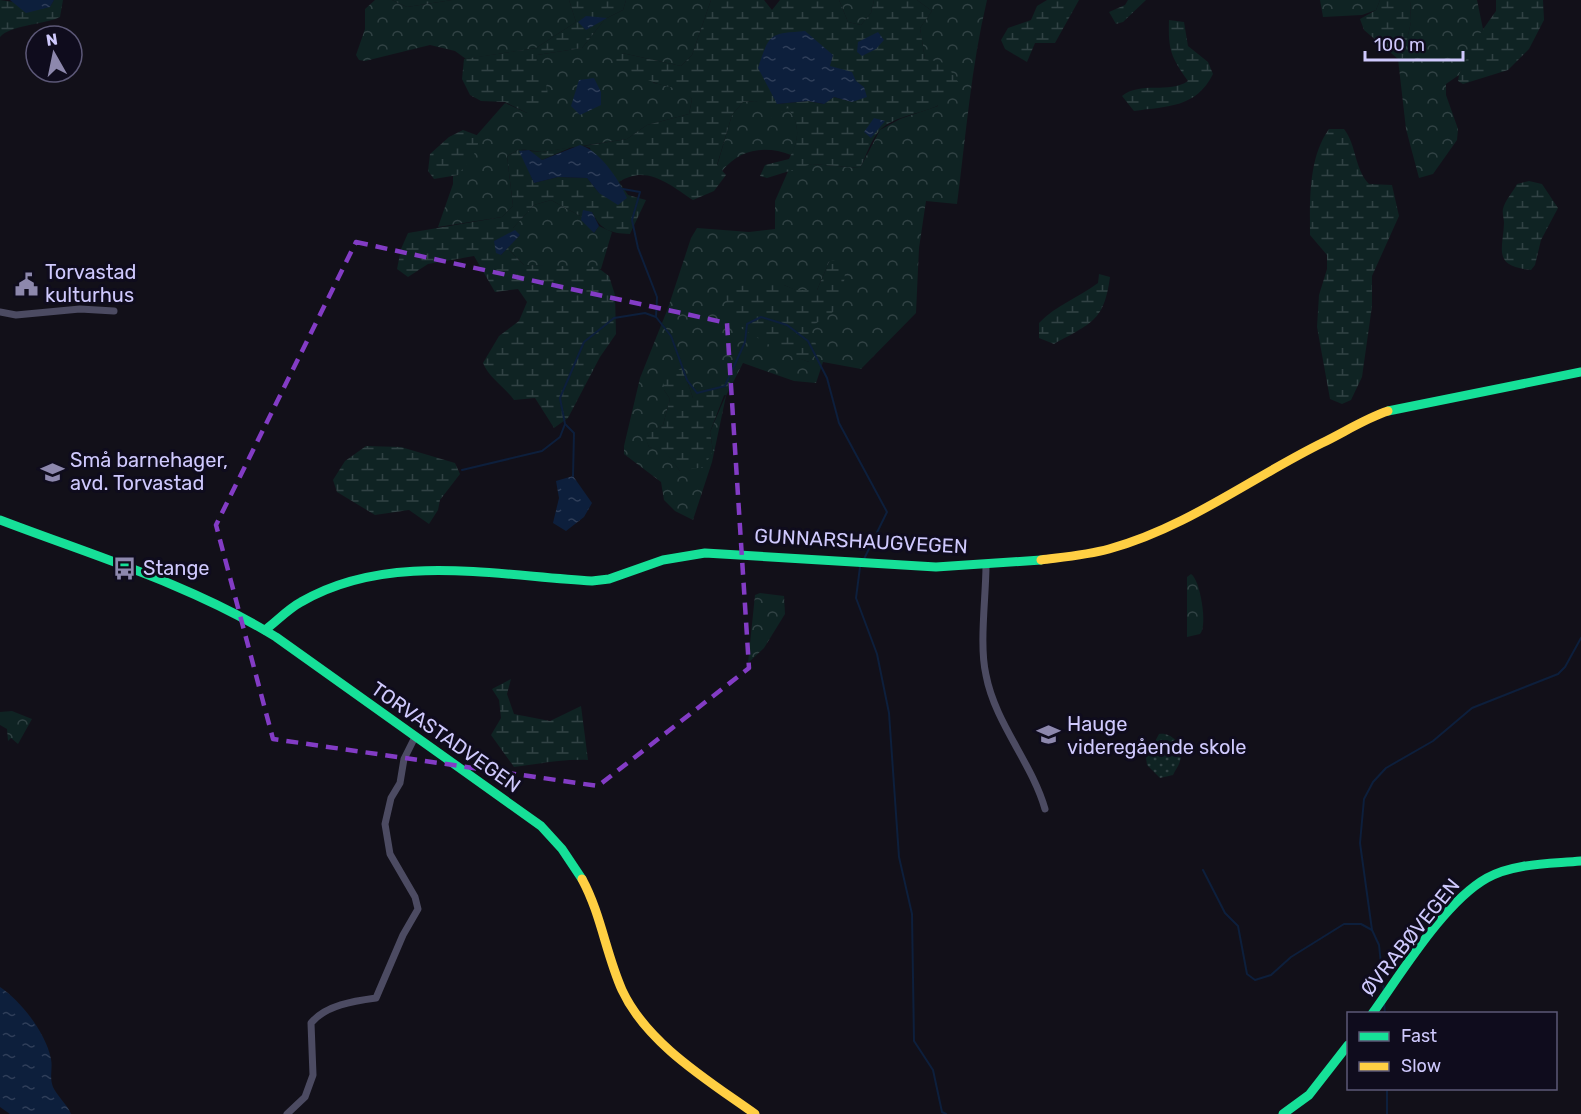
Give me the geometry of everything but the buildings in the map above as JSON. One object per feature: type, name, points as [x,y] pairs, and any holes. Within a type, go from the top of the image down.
[{"type":"main road","name":"GUNNARSHAUGVEGEN","points":[[265,630],[300,600],[316,592],[360,579],[417,570],[474,571],[592,581],[609,579],[663,560],[705,553],[915,566],[986,565],[1068,557],[1110,549],[1184,519],[1283,462],[1385,412],[1581,372]]},
{"type":"main road","name":"TORVASTADVEGEN","points":[[0,520],[196,592],[265,630],[550,834],[574,865],[589,893],[600,920],[621,989],[633,1009],[675,1051],[755,1114]]},
{"type":"main road","name":"ØVRABØVEGEN","points":[[1374,1012],[1448,915],[1474,886],[1508,870],[1581,861]]},
{"type":"main road","points":[[1283,1114],[1309,1095],[1347,1046]]},
{"type":"street","points":[[0,312],[16,315],[80,309],[114,311]]},
{"type":"street","points":[[986,565],[985,674],[1013,740],[1041,795],[1045,809]]},
{"type":"street","points":[[288,1114],[305,1097],[313,1075],[311,1023],[335,1008],[376,998],[403,935],[418,909],[411,890],[390,854],[385,824],[392,798],[400,783],[404,759],[415,737]]},
{"type":"highlighted area","points":[[356,242],[727,323],[749,668],[598,786],[273,739],[216,525]]},
{"type":"green space","points":[[0,0],[50,7],[54,0],[63,0],[60,17],[36,24],[24,24],[24,27],[11,30],[0,37]]},
{"type":"green space","points":[[375,0],[392,0],[407,7],[452,0],[569,0],[576,22],[536,48],[466,59],[455,51],[430,45],[365,61],[359,60],[356,55],[365,29],[365,9]]},
{"type":"green space","points":[[392,0],[452,0],[407,7]]},
{"type":"green space","points":[[569,0],[626,0],[623,10],[605,19],[582,48],[537,55],[536,67],[545,76],[548,95],[527,113],[505,102],[481,101],[470,95],[462,79],[464,59],[536,48],[576,22]]},
{"type":"green space","points":[[626,0],[711,0],[692,55],[681,66],[622,53],[654,83],[685,90],[692,99],[689,114],[647,125],[627,139],[542,152],[520,149],[507,156],[513,206],[502,217],[438,227],[453,184],[453,176],[458,175],[476,136],[505,103],[527,113],[537,55],[582,48],[605,19],[623,10]]},
{"type":"green space","points":[[711,0],[764,0],[772,10],[780,0],[839,0],[848,22],[861,25],[871,13],[874,0],[917,0],[932,11],[920,28],[925,59],[945,63],[959,83],[945,102],[900,118],[880,130],[871,143],[860,168],[812,164],[767,178],[760,176],[765,165],[789,159],[797,139],[797,127],[788,108],[768,119],[763,104],[755,101],[743,102],[732,115],[717,165],[726,175],[714,191],[693,200],[657,178],[639,175],[619,182],[628,195],[646,200],[630,234],[616,233],[602,227],[592,212],[582,217],[551,200],[534,205],[513,228],[513,232],[494,241],[501,255],[510,245],[509,250],[524,265],[597,267],[609,276],[615,295],[616,334],[600,357],[568,418],[554,428],[535,398],[514,400],[489,373],[483,363],[499,336],[519,321],[527,302],[518,289],[495,292],[474,256],[428,264],[408,277],[397,269],[401,249],[408,233],[502,217],[513,206],[507,156],[520,149],[527,150],[520,151],[534,183],[558,177],[587,178],[599,193],[590,148],[584,146],[627,139],[647,125],[689,114],[692,99],[679,89],[658,84],[636,74],[611,58],[622,53],[681,66],[692,55]],"holes":[[[833,55],[829,66],[864,87],[852,102],[834,97],[823,104],[808,101],[777,104]]]},
{"type":"green space","points":[[839,0],[874,0],[871,13],[861,25],[848,22]]},
{"type":"green space","points":[[917,0],[987,0],[973,76],[957,204],[926,201],[919,248],[916,313],[861,369],[823,362],[816,383],[794,381],[743,363],[726,396],[712,462],[693,520],[675,511],[664,500],[661,482],[624,454],[640,378],[668,308],[691,238],[697,228],[749,232],[775,229],[775,201],[789,169],[812,164],[860,168],[880,130],[900,119],[938,106],[933,62],[925,59],[920,28],[932,11]],"holes":[[[830,260],[809,328],[809,362],[796,357],[784,285],[795,290],[817,290]],[[683,370],[693,398],[726,395],[710,432],[713,451],[680,471],[665,451],[649,447],[645,435],[663,425],[670,399],[664,390]]]},
{"type":"green space","points":[[1047,0],[1079,0],[1055,43],[1035,43],[1027,62],[1005,49],[1001,40],[1008,28],[1031,20],[1037,6]]},
{"type":"green space","points":[[1128,0],[1146,0],[1123,22],[1116,24],[1109,12],[1125,5]]},
{"type":"green space","points":[[1320,0],[1380,0],[1376,10],[1362,15],[1323,17]]},
{"type":"green space","points":[[1380,0],[1410,0],[1411,22],[1403,58],[1398,59],[1364,30],[1360,19],[1376,10]]},
{"type":"green space","points":[[1410,0],[1477,0],[1483,29],[1459,75],[1446,84],[1446,95],[1458,129],[1457,140],[1433,174],[1419,178],[1406,129],[1398,59],[1403,57],[1411,22]]},
{"type":"green space","points":[[1496,0],[1543,0],[1544,20],[1529,49],[1508,70],[1463,84],[1458,81],[1459,75],[1474,42],[1496,11]]},
{"type":"green space","points":[[1169,20],[1184,22],[1188,46],[1208,62],[1213,74],[1206,85],[1189,99],[1169,106],[1134,111],[1122,96],[1137,89],[1172,87],[1188,81],[1172,53]]},
{"type":"green space","points":[[755,101],[789,108],[797,131],[796,143],[791,155],[772,150],[754,151],[737,158],[722,171],[717,166],[732,115],[743,102]]},
{"type":"green space","points":[[1329,129],[1344,129],[1364,178],[1369,184],[1392,185],[1399,216],[1372,276],[1372,306],[1362,377],[1351,400],[1342,404],[1330,399],[1317,327],[1319,295],[1327,269],[1327,255],[1310,235],[1310,194],[1314,166],[1322,140]]},
{"type":"green space","points":[[463,130],[479,136],[477,150],[458,175],[434,179],[428,171],[430,154],[449,137]]},
{"type":"green space","points":[[572,147],[542,160],[529,151],[542,152]]},
{"type":"green space","points":[[1529,181],[1542,184],[1558,208],[1541,240],[1535,265],[1531,270],[1510,265],[1502,255],[1504,206],[1517,184]]},
{"type":"green space","points":[[551,200],[582,217],[594,233],[599,226],[612,232],[601,269],[524,265],[509,250],[509,246],[520,235],[513,232],[513,228],[534,205]]},
{"type":"green space","points":[[830,260],[843,261],[845,278],[833,312],[809,328],[819,351],[809,362],[783,353],[739,327],[725,297],[731,286],[784,285],[796,290],[817,290]]},
{"type":"green space","points":[[1099,274],[1110,277],[1104,304],[1094,319],[1054,344],[1039,338],[1039,323],[1053,311],[1098,283]]},
{"type":"green space","points":[[671,370],[683,370],[693,398],[720,375],[728,385],[710,432],[713,451],[704,467],[680,471],[665,452],[649,447],[644,435],[663,425],[670,399],[664,390],[663,379]]},
{"type":"green space","points":[[366,446],[401,447],[455,463],[460,474],[440,500],[438,510],[429,524],[409,510],[375,515],[337,492],[333,480],[345,461]]},
{"type":"green space","points":[[1191,574],[1200,593],[1203,622],[1200,634],[1187,637],[1187,577]]},
{"type":"green space","points":[[760,593],[784,596],[785,614],[764,648],[748,663],[755,595]]},
{"type":"green space","points":[[511,679],[507,694],[514,714],[550,721],[581,706],[588,760],[514,767],[491,735],[501,718],[499,700],[492,689]]},
{"type":"green space","points":[[12,711],[32,719],[18,744],[11,738],[8,741],[7,729],[0,725],[0,712]]},
{"type":"green space","points":[[1159,734],[1173,738],[1181,751],[1179,765],[1173,775],[1160,778],[1147,765],[1146,758]]},
{"type":"water","points":[[10,0],[54,0],[50,7],[26,13]]},
{"type":"water","points":[[586,16],[607,18],[586,30],[578,22]]},
{"type":"water","points":[[805,31],[833,55],[830,66],[852,72],[856,81],[864,87],[867,97],[852,102],[834,97],[824,104],[808,101],[777,104],[758,68],[765,48],[768,42],[777,35]]},
{"type":"water","points":[[878,32],[884,40],[876,49],[862,56],[857,52],[858,42]]},
{"type":"water","points":[[594,78],[601,92],[601,105],[580,115],[571,106],[579,80]]},
{"type":"water","points":[[874,118],[885,121],[871,138],[864,132]]},
{"type":"water","points":[[580,145],[601,159],[619,182],[627,198],[618,205],[599,193],[587,178],[558,177],[534,183],[519,151],[529,150],[542,160]]},
{"type":"water","points":[[583,210],[592,212],[599,226],[594,233],[581,220]]},
{"type":"water","points":[[515,230],[520,235],[501,255],[496,253],[494,241]]},
{"type":"water","points":[[573,476],[592,503],[584,517],[566,531],[553,523],[559,498],[556,481]]},
{"type":"water","points":[[0,987],[16,1000],[38,1028],[51,1059],[53,1087],[71,1114],[10,1114],[0,1107]]},
{"type":"waterway","points":[[623,189],[640,192],[632,220],[638,248],[657,297],[656,317]]},
{"type":"waterway","points":[[462,470],[542,451],[560,437],[565,424],[560,398],[584,342],[614,318],[645,313],[656,317],[671,336],[687,380],[697,393],[725,386],[745,342],[747,324],[761,317],[787,325],[808,341],[827,378],[839,423],[887,512],[864,559]]},
{"type":"waterway","points":[[565,424],[574,433],[573,476]]},
{"type":"waterway","points":[[860,567],[856,598],[877,654],[889,713],[899,857],[912,914],[914,1041],[933,1070],[942,1112],[946,1114]]},
{"type":"waterway","points":[[1384,993],[1379,945],[1372,930],[1360,843],[1364,799],[1373,782],[1386,768],[1433,741],[1472,708],[1558,674],[1565,667],[1581,638]]},
{"type":"waterway","points":[[1203,870],[1225,913],[1238,926],[1247,974],[1255,980],[1271,975],[1291,957],[1344,924],[1361,924],[1372,930]]},
{"type":"waterway","points":[[1384,1001],[1385,1012]]},
{"type":"waterway","points":[[1387,1090],[1387,1114]]},
{"type":"traffic: fast","points":[[1388,411],[1581,372]]},
{"type":"traffic: fast","points":[[0,520],[176,586],[210,601],[276,637],[541,826],[562,849],[582,879]]},
{"type":"traffic: fast","points":[[265,630],[296,605],[335,586],[370,576],[406,572],[443,570],[592,581],[609,579],[663,560],[705,553],[936,567],[1041,560]]},
{"type":"traffic: fast","points":[[1373,1012],[1439,921],[1471,889],[1487,878],[1509,869],[1581,861]]},
{"type":"traffic: fast","points":[[1283,1114],[1309,1095],[1347,1046]]},
{"type":"traffic: slow","points":[[1041,560],[1109,549],[1165,528],[1296,457],[1388,411]]},
{"type":"traffic: slow","points":[[582,879],[594,906],[616,976],[633,1009],[647,1028],[681,1060],[755,1114]]},
{"type":"place","name":"Torvastad kulturhus","points":[[27,284]]},
{"type":"place","name":"Små barnehager, avd. Torvastad","points":[[52,472]]},
{"type":"place","name":"Stange","points":[[125,568]]},
{"type":"place","name":"Hauge videregående skole","points":[[1049,735]]}]
